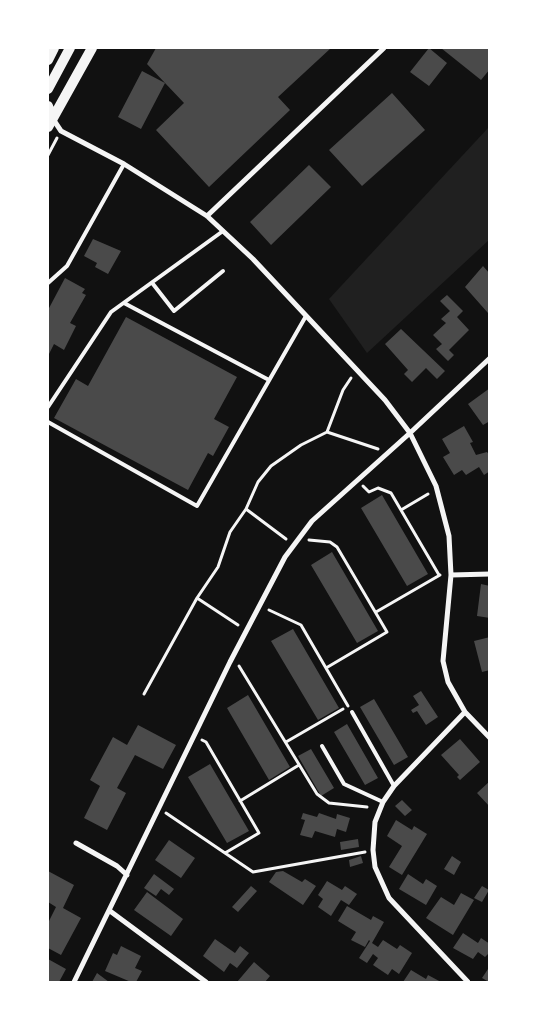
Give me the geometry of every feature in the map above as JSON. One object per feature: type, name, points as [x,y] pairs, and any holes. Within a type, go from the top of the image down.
[{"type":"main road","points":[[48,60],[54,48]]},
{"type":"main road","points":[[48,88],[70,48]]},
{"type":"main road","points":[[49,120],[92,48]]},
{"type":"main road","points":[[48,106],[49,120]]},
{"type":"street","points":[[207,216],[384,48]]},
{"type":"street","points":[[49,120],[61,130],[124,164],[207,216],[306,316],[385,400],[410,433],[437,489],[449,536],[451,575],[443,661],[448,682],[465,712],[490,738]]},
{"type":"street","points":[[74,982],[258,605],[294,545],[312,521],[490,358]]},
{"type":"street","points":[[451,575],[490,574]]},
{"type":"street","points":[[465,712],[394,786],[382,805],[373,836],[372,850],[380,883],[389,898],[468,982]]},
{"type":"street","points":[[76,843],[117,866],[127,875]]},
{"type":"street","points":[[110,911],[206,982]]},
{"type":"lane","points":[[48,282],[67,266],[124,164]]},
{"type":"lane","points":[[48,407],[112,312],[223,232]]},
{"type":"lane","points":[[153,284],[174,311],[223,271]]},
{"type":"lane","points":[[124,303],[269,380]]},
{"type":"lane","points":[[48,422],[197,506],[306,316]]},
{"type":"lane","points":[[352,712],[394,786]]},
{"type":"lane","points":[[322,746],[344,784],[382,805]]},
{"type":"path","points":[[144,694],[197,598],[218,567],[230,532],[246,509],[258,482],[271,466],[301,445],[327,432],[343,390],[356,370]]},
{"type":"path","points":[[327,432],[376,447],[387,454]]},
{"type":"path","points":[[358,480],[368,492],[378,488],[391,493],[439,575]]},
{"type":"path","points":[[400,510],[437,489]]},
{"type":"path","points":[[246,509],[294,545]]},
{"type":"path","points":[[300,537],[315,542],[330,542],[337,547],[387,632],[326,668]]},
{"type":"path","points":[[376,612],[439,575],[451,575]]},
{"type":"path","points":[[197,598],[246,630]]},
{"type":"path","points":[[258,605],[301,625],[352,712]]},
{"type":"path","points":[[230,662],[241,667],[317,794],[329,803],[382,805]]},
{"type":"path","points":[[286,743],[348,706]]},
{"type":"path","points":[[195,736],[206,742],[259,833],[225,853]]},
{"type":"path","points":[[240,801],[299,765]]},
{"type":"path","points":[[159,809],[253,872],[372,850]]},
{"type":"shaded area","points":[[489,127],[489,240],[367,353],[329,299]]},
{"type":"building","points":[[156,48],[331,48],[278,97],[290,110],[209,187],[156,130],[184,103],[147,64]]},
{"type":"building","points":[[429,48],[447,63],[429,86],[410,72]]},
{"type":"building","points":[[441,48],[490,48],[490,69],[481,80]]},
{"type":"building","points":[[142,71],[165,83],[141,129],[118,117]]},
{"type":"building","points":[[392,93],[425,130],[362,186],[329,150]]},
{"type":"building","points":[[309,165],[331,187],[271,245],[250,222]]},
{"type":"building","points":[[93,239],[121,251],[108,274],[95,267],[97,263],[84,256]]},
{"type":"building","points":[[483,266],[490,274],[488,313],[465,287]]},
{"type":"building","points":[[65,278],[85,289],[82,293],[86,295],[70,323],[76,326],[64,350],[54,344],[48,356],[48,310]]},
{"type":"building","points":[[447,295],[463,311],[457,317],[469,330],[449,350],[454,355],[448,361],[436,349],[442,344],[433,335],[446,323],[441,319],[450,311],[440,301]]},
{"type":"building","points":[[126,317],[237,377],[214,419],[229,427],[213,456],[208,453],[188,490],[54,418],[76,379],[88,386]]},
{"type":"building","points":[[401,329],[445,371],[437,379],[426,368],[412,382],[404,374],[408,370],[385,344]]},
{"type":"building","points":[[490,388],[490,421],[483,425],[468,404]]},
{"type":"building","points":[[464,426],[473,442],[470,443],[476,455],[487,452],[490,456],[490,471],[484,475],[479,467],[466,475],[462,470],[454,475],[443,457],[450,453],[442,439]]},
{"type":"building","points":[[382,495],[428,574],[407,586],[361,508]]},
{"type":"building","points":[[332,552],[378,631],[357,643],[311,565]]},
{"type":"building","points":[[481,584],[490,586],[490,618],[477,616]]},
{"type":"building","points":[[293,629],[339,708],[318,720],[271,641]]},
{"type":"building","points":[[490,637],[490,670],[482,672],[474,641]]},
{"type":"building","points":[[421,691],[438,717],[426,725],[417,711],[413,713],[411,710],[419,705],[413,696]]},
{"type":"building","points":[[248,695],[290,767],[269,780],[227,708]]},
{"type":"building","points":[[374,699],[408,757],[394,765],[360,707]]},
{"type":"building","points":[[347,724],[378,778],[365,785],[334,732]]},
{"type":"building","points":[[138,725],[176,745],[163,769],[135,755],[117,788],[126,793],[107,830],[84,818],[100,786],[90,780],[113,737],[127,745]]},
{"type":"building","points":[[460,739],[480,762],[460,780],[457,777],[459,775],[441,755]]},
{"type":"building","points":[[311,749],[334,788],[321,796],[298,756]]},
{"type":"building","points":[[210,764],[249,831],[227,843],[188,777]]},
{"type":"building","points":[[490,781],[490,807],[477,793]]},
{"type":"building","points":[[402,800],[412,810],[405,816],[395,806]]},
{"type":"building","points":[[303,813],[317,817],[319,813],[336,819],[337,814],[350,818],[346,832],[337,829],[335,837],[315,831],[312,838],[300,835],[305,820],[301,819]]},
{"type":"building","points":[[396,820],[412,830],[414,826],[427,834],[402,875],[389,867],[402,846],[387,836]]},
{"type":"building","points":[[358,839],[359,847],[341,850],[340,842]]},
{"type":"building","points":[[169,840],[195,858],[181,878],[155,860]]},
{"type":"building","points":[[361,856],[363,863],[350,867],[349,860]]},
{"type":"building","points":[[452,856],[461,862],[454,875],[444,869]]},
{"type":"building","points":[[48,871],[74,885],[63,908],[81,918],[61,955],[48,948],[48,923],[56,907],[48,902]]},
{"type":"building","points":[[283,871],[302,882],[305,879],[316,886],[303,905],[269,882],[276,872]]},
{"type":"building","points":[[154,874],[174,889],[169,895],[161,889],[156,896],[144,888]]},
{"type":"building","points":[[408,874],[423,884],[426,879],[437,886],[426,905],[399,889]]},
{"type":"building","points":[[327,881],[342,890],[345,886],[357,894],[349,905],[341,900],[331,916],[318,907],[323,899],[318,895]]},
{"type":"building","points":[[251,886],[257,891],[238,912],[232,907]]},
{"type":"building","points":[[482,886],[489,890],[482,902],[474,898]]},
{"type":"building","points":[[147,892],[183,919],[171,936],[134,910]]},
{"type":"building","points":[[461,893],[474,900],[453,935],[426,918],[441,897],[454,905]]},
{"type":"building","points":[[347,906],[371,920],[373,916],[384,922],[372,943],[378,947],[383,940],[397,949],[400,945],[412,953],[399,974],[392,969],[388,975],[373,965],[378,958],[373,954],[367,963],[359,958],[370,941],[365,947],[351,940],[356,932],[338,921]]},
{"type":"building","points":[[463,933],[478,943],[481,938],[490,944],[490,952],[485,957],[478,952],[473,959],[453,948]]},
{"type":"building","points":[[215,939],[235,953],[240,946],[249,953],[237,968],[230,963],[224,972],[203,956]]},
{"type":"building","points":[[121,946],[141,956],[135,968],[142,971],[136,982],[131,982],[105,971],[113,953],[117,955]]},
{"type":"building","points":[[48,959],[66,969],[59,982],[48,982]]},
{"type":"building","points":[[254,962],[270,976],[265,982],[237,982]]},
{"type":"building","points":[[490,966],[490,982],[489,982],[482,978]]},
{"type":"building","points":[[411,970],[426,979],[428,975],[441,982],[403,982]]},
{"type":"building","points":[[97,973],[109,982],[92,982]]}]
